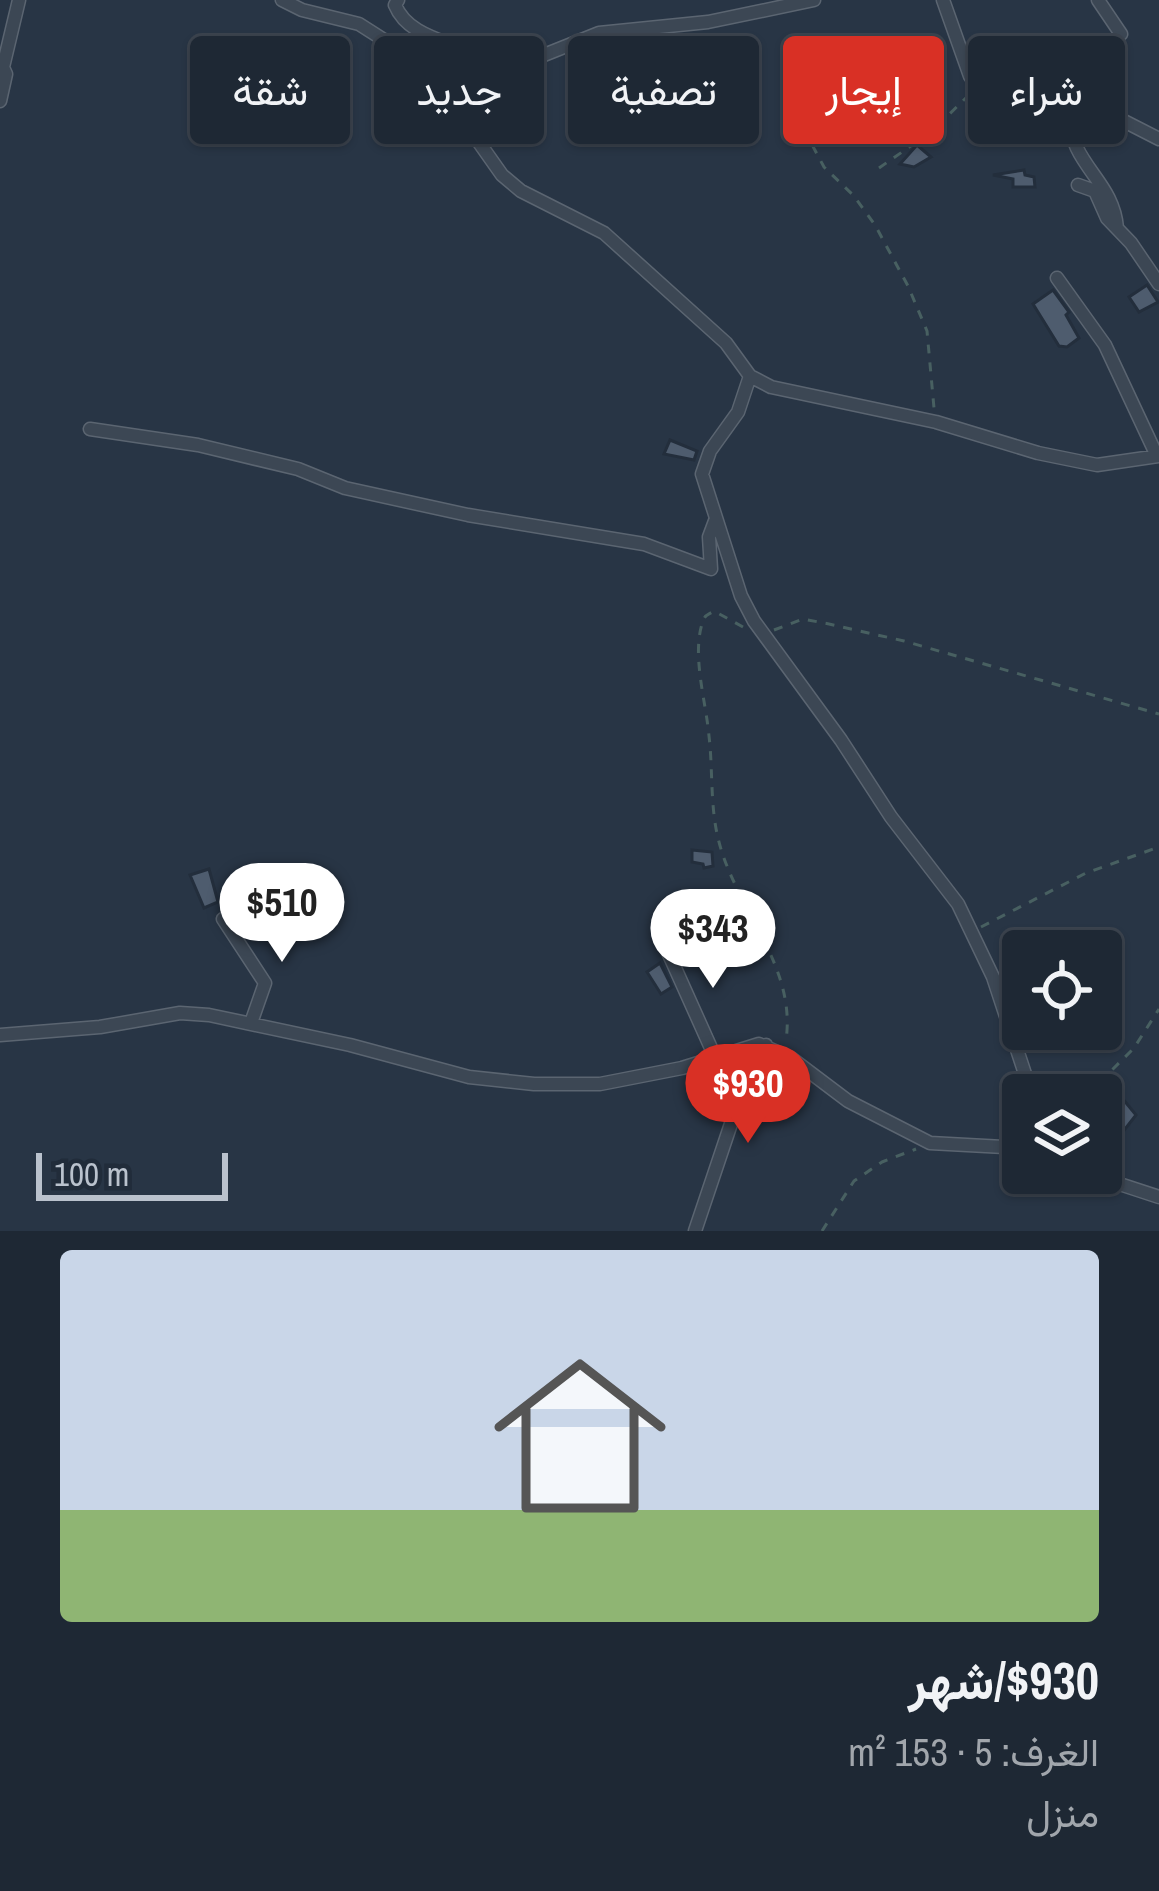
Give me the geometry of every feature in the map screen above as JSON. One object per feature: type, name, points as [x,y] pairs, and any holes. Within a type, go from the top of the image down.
[{"type":"street","points":[[0,100],[6,89],[2,65],[19,0]]},
{"type":"street","points":[[283,0],[302,10],[359,24],[378,36]]},
{"type":"street","points":[[398,0],[399,15],[430,36]]},
{"type":"street","points":[[544,55],[599,33],[708,22],[814,0]]},
{"type":"street","points":[[944,0],[968,70]]},
{"type":"street","points":[[1098,0],[1121,34]]},
{"type":"street","points":[[1125,122],[1159,139]]},
{"type":"street","points":[[480,144],[521,191],[604,233],[726,343],[750,376],[771,387],[936,422],[1038,453],[1097,465],[1158,456],[1105,345],[1057,278]]},
{"type":"street","points":[[1072,144],[1107,189],[1117,228]]},
{"type":"street","points":[[1078,185],[1093,188],[1159,284]]},
{"type":"street","points":[[750,376],[739,412],[703,467],[703,481],[741,596],[891,817],[958,904],[974,931],[1026,1074]]},
{"type":"street","points":[[90,429],[197,445],[298,469],[345,488],[447,510],[644,544],[711,569],[710,537],[715,520]]},
{"type":"street","points":[[223,919],[265,982],[251,1023]]},
{"type":"street","points":[[667,950],[715,1057]]},
{"type":"street","points":[[0,1036],[100,1027],[180,1013],[251,1023],[470,1077],[534,1084],[601,1084],[682,1068],[753,1044],[783,1054],[848,1101],[930,1143],[1002,1147]]},
{"type":"street","points":[[695,1231],[740,1097],[766,1046]]},
{"type":"street","points":[[1122,1185],[1159,1197]]},
{"type":"path","points":[[879,168],[931,133],[968,96]]},
{"type":"path","points":[[813,144],[824,167],[854,196],[874,225],[908,286],[927,331],[936,422]]},
{"type":"path","points":[[783,1054],[788,1032],[782,990],[767,943],[718,838],[700,648],[707,615],[714,611],[764,634],[803,620],[829,624],[1159,714]]},
{"type":"path","points":[[974,931],[1054,888],[1159,847]]},
{"type":"path","points":[[1108,1074],[1142,1039],[1159,1009]]},
{"type":"path","points":[[822,1231],[840,1198],[865,1172],[930,1143]]},
{"type":"building","points":[[917,145],[931,157],[914,167],[900,164]]},
{"type":"building","points":[[1024,170],[1034,177],[1035,187],[1013,187],[1013,179],[993,175]]},
{"type":"building","points":[[1147,285],[1158,302],[1139,312],[1129,297]]},
{"type":"building","points":[[1053,290],[1079,338],[1067,347],[1059,346],[1033,304]]},
{"type":"building","points":[[670,440],[697,451],[694,460],[664,454]]},
{"type":"building","points":[[692,850],[712,852],[713,866],[704,868],[692,862]]},
{"type":"building","points":[[209,869],[218,902],[204,908],[190,875]]},
{"type":"building","points":[[660,963],[672,987],[661,994],[647,972]]},
{"type":"building","points":[[1122,1098],[1136,1115],[1122,1133]]}]
